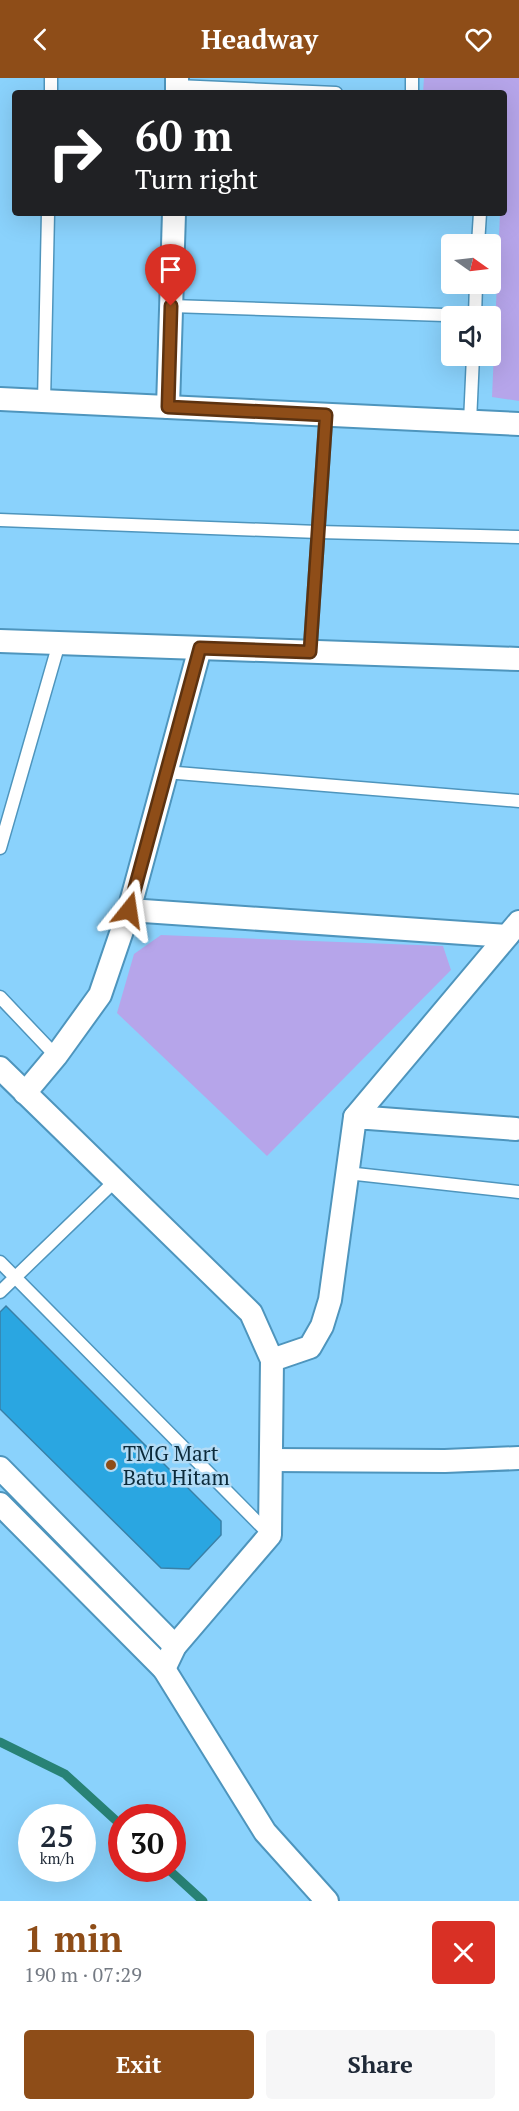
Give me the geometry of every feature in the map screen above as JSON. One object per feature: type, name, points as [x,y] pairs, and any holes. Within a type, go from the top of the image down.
[{"type":"street","points":[[168,407],[174,216]]},
{"type":"street","points":[[0,399],[519,424]]},
{"type":"street","points":[[0,641],[519,659]]},
{"type":"street","points":[[25,1093],[56,1056],[100,995],[129,910],[200,648]]},
{"type":"street","points":[[129,910],[513,929]]},
{"type":"street","points":[[272,1360],[310,1347],[322,1326],[330,1300],[355,1117],[513,929]]},
{"type":"street","points":[[0,1068],[251,1312],[272,1360],[270,1535],[175,1646],[164,1669]]},
{"type":"street","points":[[355,1117],[518,1128]]},
{"type":"street","points":[[271,1460],[445,1461],[519,1458]]},
{"type":"street","points":[[0,1468],[175,1646]]},
{"type":"street","points":[[0,1504],[164,1669],[265,1832],[327,1901]]},
{"type":"lane","points":[[177,86],[268,90]]},
{"type":"lane","points":[[44,402],[48,216]]},
{"type":"lane","points":[[479,234],[480,216]]},
{"type":"lane","points":[[171,306],[441,315]]},
{"type":"lane","points":[[470,422],[473,366]]},
{"type":"lane","points":[[310,652],[326,415]]},
{"type":"lane","points":[[0,520],[519,537]]},
{"type":"lane","points":[[0,848],[59,644]]},
{"type":"lane","points":[[165,772],[519,801]]},
{"type":"lane","points":[[0,997],[56,1056]]},
{"type":"lane","points":[[347,1173],[519,1192]]},
{"type":"lane","points":[[0,1292],[116,1180]]},
{"type":"lane","points":[[0,1262],[270,1535]]},
{"type":"shaded area","points":[[424,78],[519,78],[519,401],[492,397],[493,366],[501,366],[501,306],[496,306],[496,294],[501,294],[500,216],[507,216],[507,90],[423,90]]},
{"type":"shaded area","points":[[161,935],[443,946],[451,970],[267,1156],[117,1013],[134,954]]},
{"type":"building","name":"TMG Mart Batu Hitam","points":[[6,1306],[221,1521],[221,1535],[189,1569],[161,1568],[0,1409],[0,1312]]},
{"type":"waterway","points":[[0,1742],[65,1774],[108,1813]]},
{"type":"waterway","points":[[182,1882],[203,1901]]},
{"type":"place","name":"TMG Mart Batu Hitam","points":[[111,1465]]},
{"type":"route","points":[[129,910],[200,648],[310,652],[326,415],[168,407],[171,306]]}]
